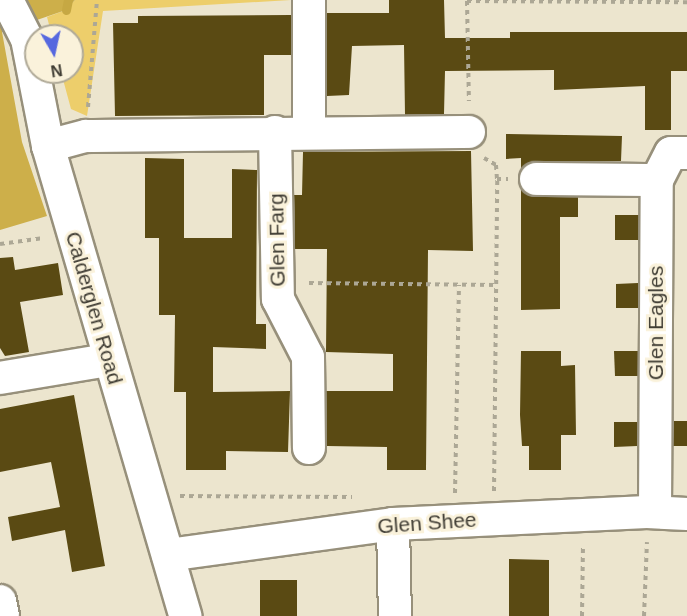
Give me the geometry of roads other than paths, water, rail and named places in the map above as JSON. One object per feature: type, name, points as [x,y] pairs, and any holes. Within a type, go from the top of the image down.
[{"type":"street","name":"Calderglen Road","points":[[7,0],[27,39],[48,146],[107,360],[152,496],[185,616]]},
{"type":"street","points":[[309,0],[309,132]]},
{"type":"street","points":[[48,146],[86,136],[275,132],[469,132]]},
{"type":"street","name":"Glen Farg","points":[[275,132],[278,299],[308,357],[309,448]]},
{"type":"street","name":"Glen Eagles","points":[[651,512],[657,180],[672,153],[687,153]]},
{"type":"street","points":[[536,179],[657,180]]},
{"type":"street","points":[[0,378],[107,360]]},
{"type":"street","name":"Glen Shee","points":[[168,555],[385,525],[651,512],[687,514]]},
{"type":"street","points":[[385,525],[395,616]]},
{"type":"street","points":[[0,601],[3,616]]},
{"type":"waterway","points":[[66,10],[68,0]]}]
